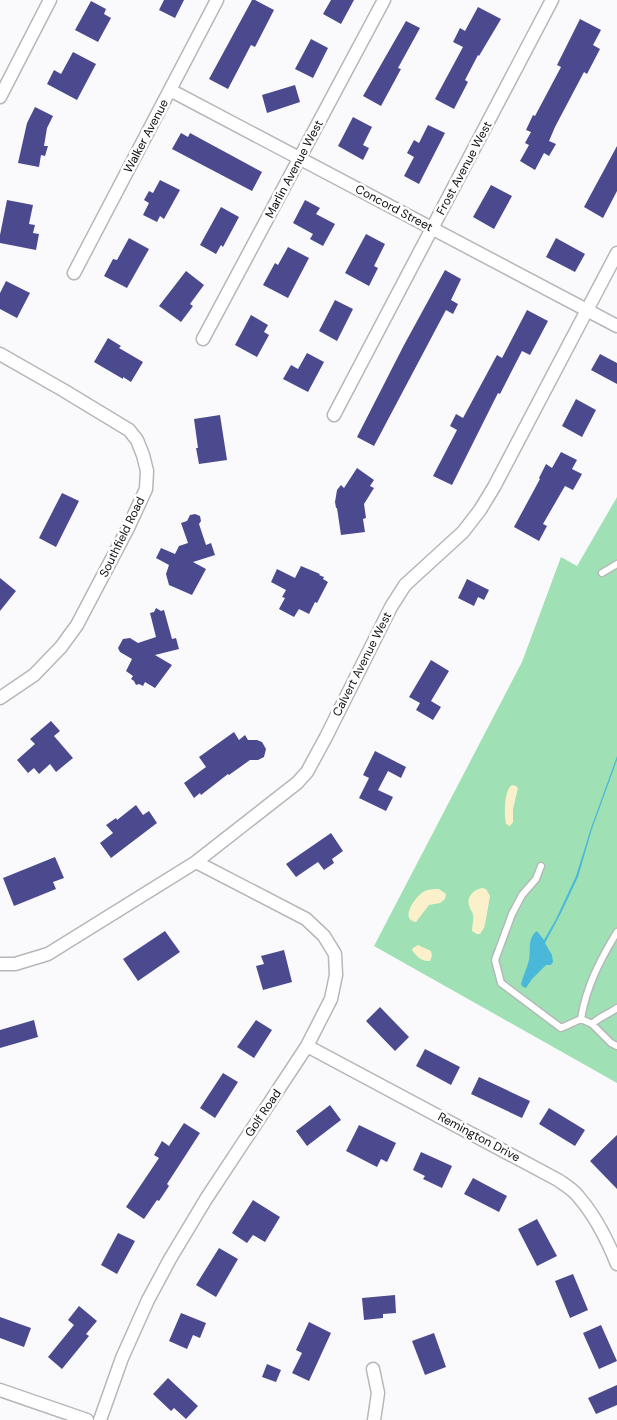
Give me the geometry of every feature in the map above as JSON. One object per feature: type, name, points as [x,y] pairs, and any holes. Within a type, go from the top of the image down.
[{"type":"street","points":[[0,97],[50,0]]},
{"type":"street","name":"Walker Avenue","points":[[74,273],[217,0]]},
{"type":"street","name":"Marlin Avenue West","points":[[204,339],[384,0]]},
{"type":"street","name":"Frost Avenue West","points":[[334,415],[552,0]]},
{"type":"street","name":"Concord Street","points":[[170,90],[617,326]]},
{"type":"street","name":"Calvert Avenue West","points":[[0,964],[15,964],[48,954],[196,862],[284,794],[307,772],[391,607],[405,585],[463,532],[480,510],[494,487],[617,253]]},
{"type":"street","name":"Southfield Road","points":[[0,354],[129,430],[137,440],[143,454],[147,472],[146,489],[116,553],[77,625],[61,647],[34,675],[0,698]]},
{"type":"street","name":"Golf Road","points":[[100,1420],[122,1358],[148,1300],[206,1199],[308,1046],[331,999],[336,975],[335,954],[324,936],[306,919],[196,862]]},
{"type":"street","name":"Remington Drive","points":[[308,1046],[558,1180],[576,1194],[591,1213],[604,1235],[617,1264]]},
{"type":"street","points":[[373,1369],[378,1393],[374,1420]]},
{"type":"street","points":[[0,1390],[87,1420]]},
{"type":"lane","points":[[602,573],[617,564]]},
{"type":"lane","points":[[542,866],[536,879],[522,895],[512,914],[495,960],[501,983],[561,1028],[581,1019],[592,1024],[611,1044],[617,1046]]},
{"type":"lane","points":[[581,1019],[593,974],[617,932]]},
{"type":"lane","points":[[592,1024],[617,1008]]},
{"type":"green space","points":[[617,497],[617,1083],[374,946],[522,662],[561,557],[577,566]]},
{"type":"sand","points":[[512,785],[518,788],[513,809],[513,822],[510,826],[506,824],[505,809],[507,792]]},
{"type":"sand","points":[[483,888],[486,889],[490,896],[484,928],[480,934],[477,934],[472,931],[473,914],[469,898],[473,892]]},
{"type":"sand","points":[[439,889],[446,894],[445,899],[440,903],[429,905],[416,922],[411,920],[409,917],[410,908],[416,899],[425,891]]},
{"type":"sand","points":[[418,945],[431,951],[430,961],[422,960],[412,950]]},
{"type":"water","points":[[617,756],[578,877],[545,943],[552,955],[553,962],[551,965],[546,965],[526,988],[523,987],[521,984],[529,960],[532,937],[537,931],[544,940],[556,919],[576,876],[591,828]]},
{"type":"building","points":[[164,0],[184,0],[175,18],[159,10]]},
{"type":"building","points":[[252,0],[274,10],[255,47],[251,45],[228,89],[209,79]]},
{"type":"building","points":[[331,0],[354,0],[341,24],[323,14]]},
{"type":"building","points":[[91,1],[106,9],[104,14],[111,18],[98,42],[75,30]]},
{"type":"building","points":[[478,7],[501,19],[478,55],[465,80],[468,82],[454,109],[435,99],[463,47],[453,42],[460,28],[465,31]]},
{"type":"building","points":[[580,19],[601,30],[593,45],[600,49],[587,74],[584,72],[555,127],[549,141],[556,144],[549,156],[544,153],[535,170],[520,161],[529,145],[525,143],[531,132],[526,130],[561,67],[557,65]]},
{"type":"building","points":[[406,21],[420,28],[398,68],[401,69],[381,106],[363,96]]},
{"type":"building","points":[[311,39],[328,48],[313,78],[295,69]]},
{"type":"building","points":[[73,52],[96,64],[77,100],[47,84],[54,70],[61,74]]},
{"type":"building","points":[[295,85],[300,102],[267,113],[262,95]]},
{"type":"building","points":[[35,107],[53,116],[47,128],[44,146],[48,146],[45,156],[41,155],[39,167],[18,163],[27,123]]},
{"type":"building","points":[[353,117],[372,127],[363,145],[369,148],[363,160],[338,146]]},
{"type":"building","points":[[428,125],[445,133],[419,184],[404,176],[414,157],[407,153],[414,140],[419,143]]},
{"type":"building","points":[[181,133],[188,137],[190,133],[262,172],[252,191],[172,149]]},
{"type":"building","points":[[617,146],[617,191],[603,218],[584,207]]},
{"type":"building","points":[[160,180],[180,190],[164,219],[160,216],[157,222],[143,215],[149,203],[144,200],[149,191],[153,193]]},
{"type":"building","points":[[491,185],[512,196],[494,229],[473,217]]},
{"type":"building","points":[[7,200],[33,205],[29,224],[35,225],[33,233],[39,234],[36,250],[0,243]]},
{"type":"building","points":[[305,200],[320,208],[316,214],[335,224],[323,246],[310,239],[313,234],[293,223]]},
{"type":"building","points":[[221,207],[239,217],[223,247],[221,245],[216,254],[200,245]]},
{"type":"building","points":[[366,234],[385,244],[374,266],[378,268],[369,286],[345,273]]},
{"type":"building","points":[[129,238],[149,249],[127,288],[104,276],[113,259],[117,260]]},
{"type":"building","points":[[556,238],[585,254],[575,272],[546,257]]},
{"type":"building","points":[[288,247],[309,258],[288,298],[263,285],[275,263],[278,265]]},
{"type":"building","points":[[445,270],[461,279],[451,300],[458,304],[453,314],[446,310],[374,446],[357,437]]},
{"type":"building","points":[[186,271],[204,285],[190,304],[193,306],[181,322],[159,306]]},
{"type":"building","points":[[6,281],[30,293],[17,318],[0,309],[0,293]]},
{"type":"building","points":[[335,300],[353,309],[337,341],[319,331]]},
{"type":"building","points":[[527,310],[548,321],[530,355],[522,351],[500,394],[498,393],[452,485],[433,476],[457,430],[450,426],[456,414],[463,418],[497,355],[502,358]]},
{"type":"building","points":[[251,315],[268,325],[264,332],[269,335],[257,357],[235,345]]},
{"type":"building","points":[[108,338],[121,346],[119,348],[143,362],[131,382],[94,362]]},
{"type":"building","points":[[307,353],[324,362],[308,392],[283,379],[291,365],[298,369]]},
{"type":"building","points":[[600,354],[617,363],[617,384],[591,370]]},
{"type":"building","points":[[576,399],[596,410],[582,437],[562,426]]},
{"type":"building","points":[[220,415],[227,460],[199,464],[194,419]]},
{"type":"building","points":[[561,452],[577,460],[572,469],[582,474],[573,490],[565,486],[543,524],[547,526],[539,541],[514,527],[546,464],[552,468]]},
{"type":"building","points":[[357,468],[374,480],[370,486],[374,488],[364,504],[366,518],[363,519],[365,532],[341,535],[335,502],[337,490],[341,485],[344,488]]},
{"type":"building","points":[[62,493],[79,501],[56,547],[39,538]]},
{"type":"building","points":[[190,515],[200,516],[201,521],[199,524],[206,545],[211,543],[215,555],[193,562],[206,569],[192,595],[169,585],[166,574],[169,565],[156,558],[161,548],[175,554],[179,546],[188,543],[181,523],[187,521]]},
{"type":"building","points":[[301,566],[320,574],[328,582],[309,614],[299,609],[294,617],[279,609],[285,598],[282,597],[286,590],[271,582],[277,569],[295,578]]},
{"type":"building","points":[[0,578],[16,591],[0,611]]},
{"type":"building","points":[[467,579],[489,590],[484,600],[478,597],[474,606],[458,598]]},
{"type":"building","points":[[156,608],[161,611],[164,610],[172,639],[176,638],[179,649],[155,655],[172,665],[155,688],[145,682],[143,686],[136,685],[131,679],[133,676],[126,671],[132,659],[120,652],[118,648],[123,639],[130,638],[138,643],[156,637],[150,613],[154,612]]},
{"type":"building","points":[[431,660],[449,671],[431,701],[441,707],[433,720],[416,710],[420,703],[409,697]]},
{"type":"building","points":[[51,721],[60,731],[54,736],[73,758],[56,772],[50,764],[39,774],[34,768],[28,773],[17,760],[35,744],[30,739]]},
{"type":"building","points":[[234,732],[239,740],[245,735],[248,740],[262,742],[266,749],[264,757],[258,760],[250,760],[194,798],[184,783],[206,767],[199,757]]},
{"type":"building","points":[[375,751],[406,767],[401,778],[388,771],[378,790],[393,797],[386,811],[359,798],[369,778],[363,775]]},
{"type":"building","points":[[136,805],[143,815],[149,811],[157,823],[111,858],[100,843],[113,833],[106,825],[116,818],[117,820]]},
{"type":"building","points":[[331,833],[343,851],[332,859],[334,863],[324,870],[318,862],[296,877],[286,864]]},
{"type":"building","points":[[55,857],[64,878],[53,882],[56,889],[14,906],[3,878]]},
{"type":"building","points":[[165,931],[180,952],[138,981],[123,959]]},
{"type":"building","points":[[284,950],[292,982],[263,990],[256,966],[264,964],[261,956]]},
{"type":"building","points":[[380,1007],[409,1037],[395,1051],[366,1021]]},
{"type":"building","points":[[34,1020],[38,1037],[0,1048],[0,1030]]},
{"type":"building","points":[[256,1020],[272,1030],[254,1058],[237,1047]]},
{"type":"building","points":[[425,1049],[460,1067],[451,1085],[416,1066]]},
{"type":"building","points":[[223,1073],[238,1082],[215,1118],[200,1108]]},
{"type":"building","points":[[479,1077],[530,1101],[522,1118],[471,1094]]},
{"type":"building","points":[[330,1105],[341,1120],[307,1146],[296,1131]]},
{"type":"building","points":[[549,1108],[585,1130],[575,1146],[539,1124]]},
{"type":"building","points":[[184,1123],[200,1133],[167,1184],[169,1186],[144,1219],[126,1207],[159,1158],[154,1155],[162,1141],[169,1146]]},
{"type":"building","points":[[359,1125],[396,1143],[387,1162],[381,1159],[377,1167],[346,1151]]},
{"type":"building","points":[[617,1135],[617,1189],[590,1161]]},
{"type":"building","points":[[421,1152],[452,1166],[442,1188],[423,1179],[425,1176],[413,1170]]},
{"type":"building","points":[[473,1178],[507,1196],[499,1212],[464,1194]]},
{"type":"building","points":[[253,1200],[280,1217],[265,1242],[253,1235],[247,1243],[232,1233]]},
{"type":"building","points":[[537,1219],[557,1256],[537,1266],[518,1229]]},
{"type":"building","points":[[118,1233],[135,1241],[117,1274],[101,1265]]},
{"type":"building","points":[[219,1248],[238,1259],[216,1297],[196,1285]]},
{"type":"building","points":[[573,1274],[588,1310],[570,1318],[555,1281]]},
{"type":"building","points":[[395,1295],[396,1313],[383,1314],[383,1318],[364,1320],[362,1298]]},
{"type":"building","points":[[79,1306],[97,1321],[86,1334],[89,1336],[62,1369],[48,1357],[74,1325],[68,1320]]},
{"type":"building","points":[[181,1313],[206,1323],[200,1338],[193,1335],[187,1349],[169,1341]]},
{"type":"building","points":[[0,1317],[31,1328],[24,1347],[0,1338]]},
{"type":"building","points":[[309,1322],[331,1333],[309,1381],[292,1373],[302,1353],[296,1350]]},
{"type":"building","points":[[601,1325],[617,1361],[599,1369],[583,1333]]},
{"type":"building","points":[[434,1333],[446,1367],[425,1375],[412,1341]]},
{"type":"building","points":[[267,1364],[281,1370],[276,1382],[262,1377]]},
{"type":"building","points":[[168,1378],[198,1406],[186,1419],[174,1408],[171,1411],[153,1394]]},
{"type":"building","points":[[617,1385],[617,1405],[596,1414],[588,1398]]}]
